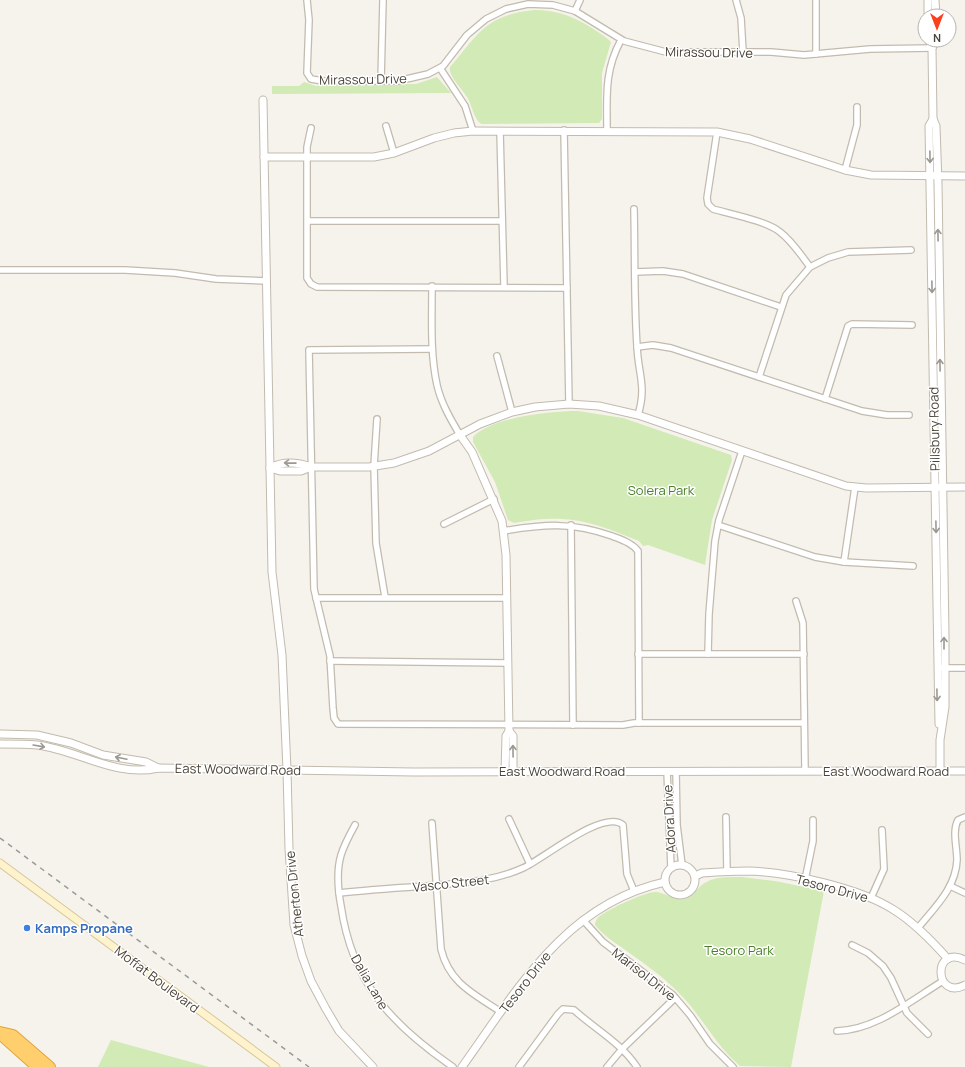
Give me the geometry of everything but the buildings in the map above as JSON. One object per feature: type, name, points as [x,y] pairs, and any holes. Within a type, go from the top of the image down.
[{"type":"highway","points":[[0,1033],[37,1067]]},
{"type":"highway","points":[[0,1033],[13,1035],[50,1067]]},
{"type":"main road","name":"Moffat Boulevard","points":[[0,863],[276,1067]]},
{"type":"street","name":"Mirassou Drive","points":[[307,0],[309,20],[307,70],[312,79],[322,82],[382,81],[415,78],[440,68],[450,59],[467,35],[496,13],[517,6],[540,4],[564,7],[575,11],[621,40],[666,52],[816,54],[870,49],[932,48]]},
{"type":"street","points":[[382,81],[383,0]]},
{"type":"street","points":[[575,11],[580,0]]},
{"type":"street","points":[[736,0],[741,18],[743,52]]},
{"type":"street","points":[[816,0],[816,54]]},
{"type":"street","points":[[607,131],[608,73],[615,51],[621,40]]},
{"type":"street","name":"Pillsbury Road","points":[[932,48],[933,120],[936,126],[934,176],[941,668],[944,707],[940,740],[940,771]]},
{"type":"street","points":[[440,68],[465,106],[473,131]]},
{"type":"street","name":"Atherton Drive","points":[[263,100],[272,572],[282,655],[293,918],[302,956],[311,981],[336,1025],[358,1053],[373,1067]]},
{"type":"street","points":[[845,170],[857,125],[857,107]]},
{"type":"street","points":[[386,126],[394,153]]},
{"type":"street","points":[[311,128],[307,147],[307,278],[310,284],[317,287],[504,286],[567,288]]},
{"type":"street","points":[[564,130],[569,404]]},
{"type":"street","points":[[264,158],[374,157],[394,153],[434,138],[454,133],[473,131],[564,130],[717,132],[750,139],[845,170],[871,176],[965,176]]},
{"type":"street","points":[[500,131],[504,286]]},
{"type":"street","points":[[717,132],[706,198],[708,204],[713,209],[769,226],[779,231],[794,245],[810,267]]},
{"type":"street","points":[[634,209],[637,347],[643,384],[642,399],[638,415]]},
{"type":"street","points":[[308,221],[502,221]]},
{"type":"street","points":[[759,377],[781,307],[792,287],[810,267],[828,258],[848,252],[911,250]]},
{"type":"street","points":[[0,270],[125,270],[175,273],[216,279],[267,281]]},
{"type":"street","points":[[635,272],[663,271],[683,274],[781,307]]},
{"type":"street","points":[[432,286],[432,349],[437,386],[448,414],[472,452],[494,499],[502,521],[506,555],[507,598],[509,728],[506,736],[506,772]]},
{"type":"street","points":[[825,399],[848,326],[852,324],[912,325]]},
{"type":"street","points":[[637,347],[653,345],[670,348],[862,411],[887,415],[909,415]]},
{"type":"street","points":[[432,349],[309,350],[314,589],[330,661],[332,708],[334,718],[338,724],[509,728],[573,725],[623,725],[640,723],[804,723]]},
{"type":"street","points":[[497,356],[512,412]]},
{"type":"street","points":[[270,468],[280,463],[301,463],[311,467],[374,466],[394,463],[429,451],[480,424],[512,412],[535,407],[569,404],[600,406],[638,415],[826,480],[856,487],[965,487]]},
{"type":"street","points":[[377,419],[374,466],[376,543],[385,598]]},
{"type":"street","points":[[708,654],[709,614],[715,541],[718,525],[742,451]]},
{"type":"street","points":[[844,562],[856,487]]},
{"type":"street","points":[[444,524],[494,499]]},
{"type":"street","points":[[503,531],[537,525],[571,525],[590,529],[634,545],[638,551],[640,723]]},
{"type":"street","points":[[571,525],[573,725]]},
{"type":"street","points":[[718,525],[815,556],[844,562],[913,566]]},
{"type":"street","points":[[316,598],[507,598]]},
{"type":"street","points":[[796,602],[803,623],[805,770]]},
{"type":"street","points":[[638,654],[804,654]]},
{"type":"street","points":[[330,661],[508,663]]},
{"type":"street","points":[[941,668],[965,668]]},
{"type":"street","points":[[509,728],[513,736],[513,772]]},
{"type":"street","name":"East Woodward Road","points":[[0,734],[37,735],[71,743],[103,755],[146,762],[158,768]]},
{"type":"street","name":"East Woodward Road","points":[[0,744],[37,745],[123,769],[144,771],[158,768],[506,772],[805,770],[965,771]]},
{"type":"street","name":"Adora Drive","points":[[667,771],[671,868]]},
{"type":"street","name":"Adora Drive","points":[[676,771],[677,825],[682,865]]},
{"type":"street","points":[[726,817],[727,871]]},
{"type":"street","points":[[918,928],[942,900],[950,886],[956,871],[957,861],[955,827],[958,820],[965,817]]},
{"type":"street","points":[[509,819],[530,864]]},
{"type":"street","points":[[805,880],[813,842],[813,820]]},
{"type":"street","name":"Vasco Street","points":[[339,893],[496,879],[530,864],[564,842],[601,823],[610,821],[623,825],[624,852],[627,874],[634,891]]},
{"type":"street","points":[[432,823],[441,949],[449,970],[456,981],[501,1012]]},
{"type":"street","name":"Dalia Lane","points":[[355,825],[341,855],[338,877],[343,921],[349,945],[357,966],[387,1013],[408,1034],[453,1067]]},
{"type":"street","points":[[871,898],[884,869],[882,830]]},
{"type":"street","points":[[682,865],[690,868],[696,881],[692,890],[684,895],[674,894],[667,887],[665,882],[666,874],[671,868],[682,865]]},
{"type":"street","name":"Tesoro Drive","points":[[695,876],[702,873],[750,871],[805,880],[846,889],[871,898],[894,910],[918,928],[948,959]]},
{"type":"street","name":"Tesoro Drive","points":[[462,1067],[542,958],[583,920],[614,900],[642,887],[665,882]]},
{"type":"street","points":[[950,886],[965,893]]},
{"type":"street","name":"Marisol Drive","points":[[583,920],[603,942],[675,998],[690,1015],[710,1044],[733,1067]]},
{"type":"street","points":[[852,945],[868,953],[883,966],[891,978],[902,1006],[928,1034]]},
{"type":"street","points":[[942,981],[941,969],[948,959],[960,957],[965,960]]},
{"type":"street","points":[[837,1031],[864,1028],[942,981]]},
{"type":"street","points":[[942,981],[952,988],[965,986]]},
{"type":"street","points":[[607,1067],[622,1049],[675,998]]},
{"type":"street","points":[[519,1067],[563,1009],[574,1010],[622,1049],[636,1067]]},
{"type":"green space","points":[[534,10],[552,11],[576,19],[591,27],[611,42],[602,73],[602,119],[599,123],[482,124],[477,120],[469,100],[453,78],[450,67],[484,28],[504,17]]},
{"type":"green space","points":[[437,77],[451,93],[272,94],[272,86],[299,86],[304,82],[316,86],[330,84],[416,84]]},
{"type":"green space","name":"Solera Park","points":[[578,411],[623,418],[731,455],[732,460],[712,520],[705,565],[648,545],[643,546],[639,541],[592,524],[564,519],[533,520],[514,523],[508,520],[495,482],[473,442],[473,437],[482,430],[494,424],[522,416],[553,412]]},
{"type":"green space","name":"Tesoro Park","points":[[742,877],[775,881],[824,891],[791,1067],[740,1066],[715,1039],[686,1000],[677,991],[651,969],[609,938],[595,925],[597,919],[606,912],[642,895],[659,892],[677,899],[684,899],[693,895],[707,881],[722,878]]},
{"type":"green space","points":[[111,1040],[209,1067],[98,1067]]},
{"type":"railway","points":[[0,838],[309,1067]]},
{"type":"place","name":"Kamps Propane","points":[[27,928]]}]
